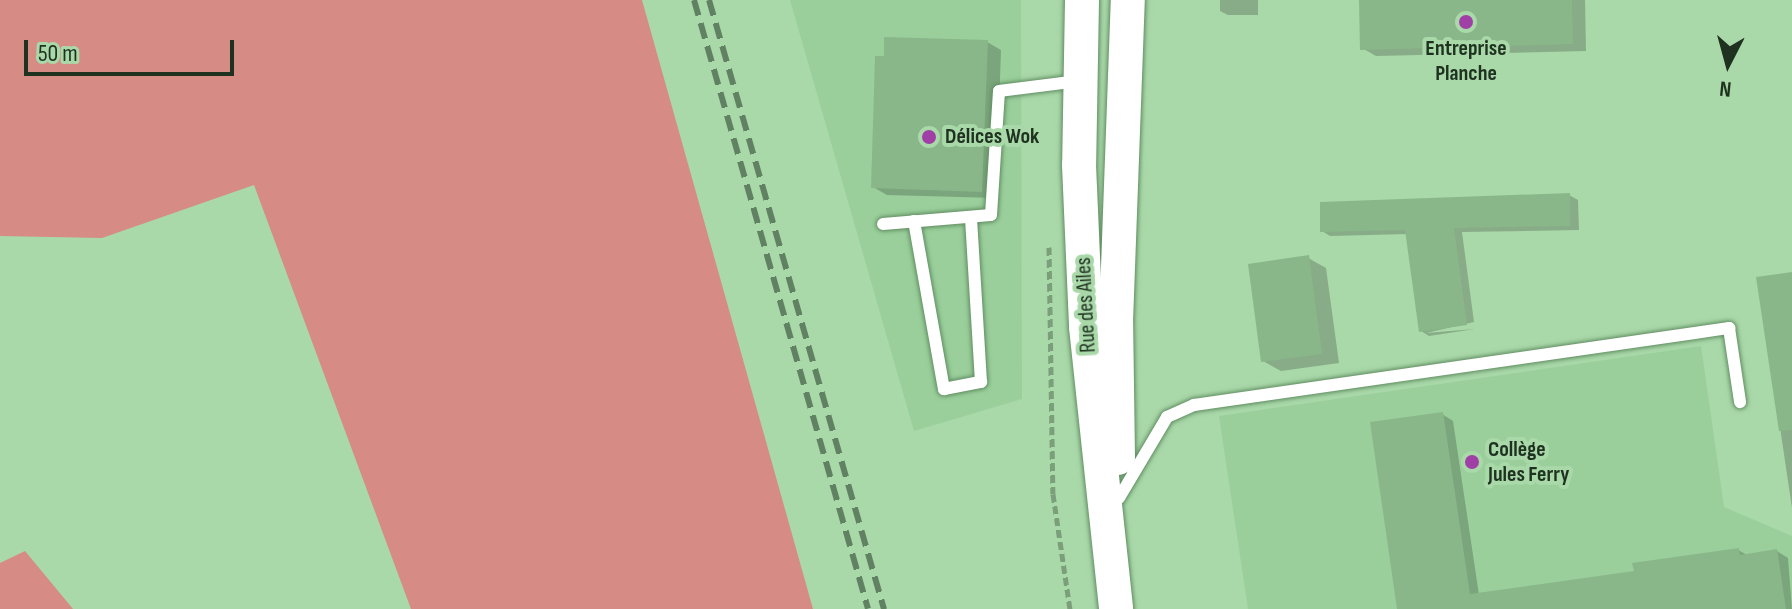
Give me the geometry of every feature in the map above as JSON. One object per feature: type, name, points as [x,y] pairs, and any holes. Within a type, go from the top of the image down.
[{"type":"main road","name":"Rue des Ailes","points":[[1082,0],[1086,327],[1116,609]]},
{"type":"main road","name":"Rue des Ailes","points":[[1128,0],[1116,322],[1119,498],[1135,609]]},
{"type":"lane","points":[[883,224],[991,215],[999,91],[1081,81]]},
{"type":"lane","points":[[914,221],[944,389],[981,382],[971,217]]},
{"type":"lane","points":[[1119,498],[1167,417],[1194,405],[1729,328],[1740,402]]},
{"type":"shaded area","points":[[0,0],[642,0],[813,609],[411,609],[254,185],[102,238],[0,236]]},
{"type":"shaded area","points":[[790,0],[1021,0],[1022,399],[914,431]]},
{"type":"shaded area","name":"Collège Jules Ferry","points":[[1701,346],[1724,507],[1792,536],[1792,609],[1248,609],[1219,416]]},
{"type":"shaded area","points":[[25,551],[73,609],[0,609],[0,563]]},
{"type":"building","name":"Entreprise Planche","points":[[1359,0],[1572,0],[1573,44],[1360,50]]},
{"type":"building","name":"Délices Wok","points":[[884,37],[988,40],[982,192],[871,188],[875,56],[884,56]]},
{"type":"building","points":[[1570,193],[1570,226],[1454,228],[1467,325],[1419,332],[1405,230],[1320,232],[1320,202]]},
{"type":"building","points":[[1309,255],[1322,354],[1261,362],[1248,264]]},
{"type":"building","points":[[1792,272],[1792,430],[1779,431],[1756,277]]},
{"type":"building","points":[[1443,412],[1470,594],[1634,571],[1632,563],[1739,548],[1740,555],[1777,549],[1786,609],[1397,609],[1370,422]]},
{"type":"railway","points":[[694,0],[868,609]]},
{"type":"railway","points":[[709,0],[884,609]]},
{"type":"place","name":"Entreprise Planche","points":[[1466,22]]},
{"type":"place","name":"Délices Wok","points":[[929,137]]},
{"type":"place","name":"Collège Jules Ferry","points":[[1472,462]]}]
